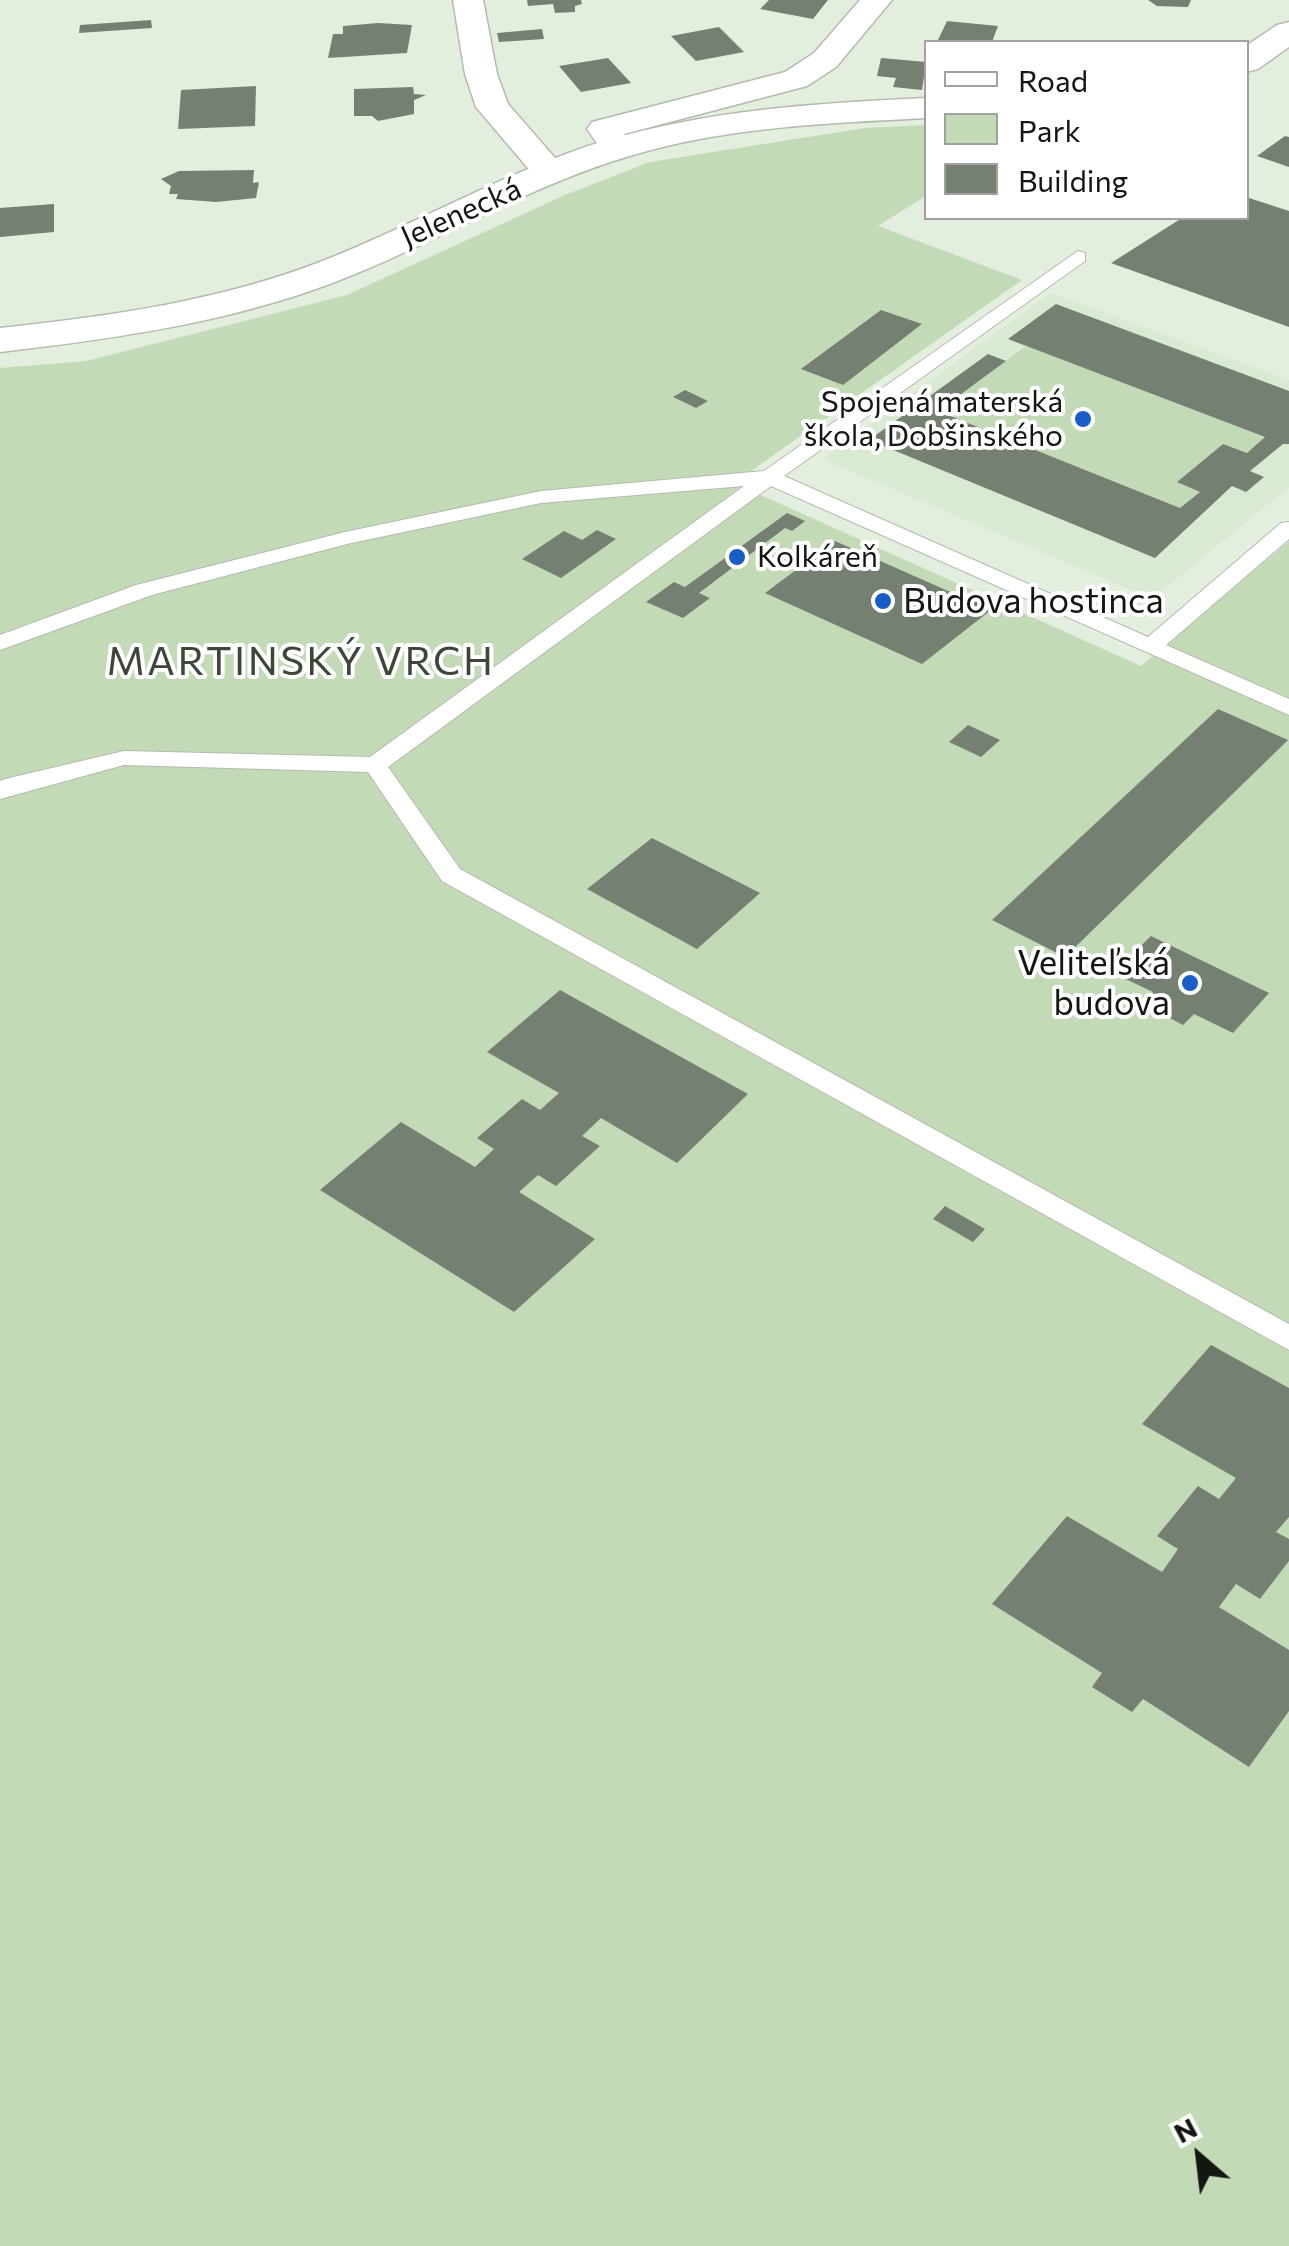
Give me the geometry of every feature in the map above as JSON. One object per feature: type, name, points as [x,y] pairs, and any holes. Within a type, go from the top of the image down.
[{"type":"street","points":[[468,0],[481,74],[492,107],[550,172]]},
{"type":"street","points":[[617,148],[604,129],[796,78],[812,70],[877,0]]},
{"type":"street","points":[[1249,60],[1289,32]]},
{"type":"street","name":"Jelenecká","points":[[0,340],[126,326],[244,299],[339,267],[550,172],[617,148],[756,120],[924,108]]},
{"type":"lane","points":[[0,791],[14,784],[124,758],[375,766],[769,477],[1078,257]]},
{"type":"lane","points":[[0,643],[144,590],[345,538],[541,496],[769,477],[1289,708]]},
{"type":"lane","points":[[1150,647],[1289,528]]},
{"type":"lane","points":[[375,766],[451,875],[1289,1338]]},
{"type":"shaded area","name":"Spojená materská škola, Dobšinského","points":[[1051,293],[1289,380],[1289,487],[1152,599],[822,459]]},
{"type":"green space","points":[[924,125],[924,197],[878,226],[1022,280],[734,483],[1141,666],[1289,541],[1289,2246],[0,2246],[0,368],[86,361],[347,295],[565,195],[650,162],[865,128]]},
{"type":"green space","points":[[1026,346],[1265,437],[1247,453],[1223,444],[1178,481],[1200,492],[1180,508],[938,411]]},
{"type":"building","points":[[527,0],[581,0],[582,4],[575,6],[575,12],[555,13],[553,4],[528,6]]},
{"type":"building","points":[[769,0],[828,0],[813,19],[760,9]]},
{"type":"building","points":[[1148,0],[1191,0],[1188,7],[1157,6]]},
{"type":"building","points":[[151,20],[152,28],[79,33],[80,25]]},
{"type":"building","points":[[947,21],[998,26],[993,40],[938,40]]},
{"type":"building","points":[[412,25],[407,53],[328,58],[333,34],[343,34],[343,26]]},
{"type":"building","points":[[719,27],[744,52],[696,61],[671,36]]},
{"type":"building","points":[[542,29],[544,39],[499,42],[497,33]]},
{"type":"building","points":[[608,58],[631,83],[581,92],[559,66]]},
{"type":"building","points":[[881,58],[924,62],[922,90],[893,87],[896,78],[877,76]]},
{"type":"building","points":[[256,86],[255,126],[178,129],[181,90]]},
{"type":"building","points":[[413,87],[414,94],[426,95],[414,100],[414,114],[378,121],[372,116],[354,116],[354,89]]},
{"type":"building","points":[[1289,137],[1289,167],[1257,156]]},
{"type":"building","points":[[254,170],[253,183],[259,182],[256,198],[216,202],[176,199],[178,194],[169,194],[171,186],[161,179],[179,171]]},
{"type":"building","points":[[1249,198],[1289,211],[1289,327],[1111,263],[1179,220],[1249,220]]},
{"type":"building","points":[[54,204],[54,232],[0,237],[0,208]]},
{"type":"building","points":[[1056,304],[1289,391],[1289,444],[1283,444],[1250,471],[1264,477],[1246,492],[1232,486],[1155,558],[869,440],[988,354],[1006,361],[938,411],[1180,508],[1200,492],[1177,482],[1223,444],[1247,453],[1265,437],[1008,339]]},
{"type":"building","points":[[881,310],[922,324],[843,385],[801,369]]},
{"type":"building","points":[[685,390],[708,401],[696,408],[673,397]]},
{"type":"building","name":"Kolkáreň","points":[[787,513],[805,521],[792,531],[785,528],[699,593],[710,598],[683,618],[646,602],[674,582],[685,587]]},
{"type":"building","points":[[597,530],[616,539],[561,578],[522,559],[564,531],[582,540]]},
{"type":"building","name":"Budova hostinca","points":[[835,541],[964,598],[969,594],[990,603],[984,607],[991,610],[922,664],[765,593]]},
{"type":"building","points":[[1218,709],[1288,740],[1065,957],[992,920]]},
{"type":"building","points":[[968,725],[1000,740],[981,757],[949,742]]},
{"type":"building","points":[[652,838],[760,893],[697,949],[587,889]]},
{"type":"building","name":"Veliteľská budova","points":[[1151,936],[1269,993],[1233,1033],[1194,1014],[1183,1025],[1143,1004],[1153,992],[1113,973]]},
{"type":"building","points":[[560,990],[748,1094],[677,1163],[601,1118],[582,1136],[600,1146],[556,1186],[538,1175],[519,1192],[595,1239],[514,1312],[320,1190],[401,1122],[475,1167],[494,1149],[477,1138],[522,1099],[540,1110],[559,1093],[487,1052]]},
{"type":"building","points":[[945,1206],[985,1229],[973,1242],[933,1219]]},
{"type":"building","points":[[1211,1345],[1289,1388],[1289,1517],[1276,1532],[1289,1539],[1289,1561],[1260,1599],[1236,1584],[1219,1607],[1289,1650],[1289,1711],[1249,1767],[1143,1699],[1132,1712],[1092,1687],[1102,1673],[992,1604],[1067,1516],[1162,1572],[1178,1549],[1157,1536],[1198,1486],[1219,1499],[1236,1478],[1142,1424]]},
{"type":"place","name":"Spojená materská škola, Dobšinského","points":[[1083,419]]},
{"type":"place","name":"Kolkáreň","points":[[737,557]]},
{"type":"place","name":"Budova hostinca","points":[[883,601]]},
{"type":"place","name":"Veliteľská budova","points":[[1190,983]]},
{"type":"district","name":"MARTINSKÝ VRCH","points":[[301,662]]}]
